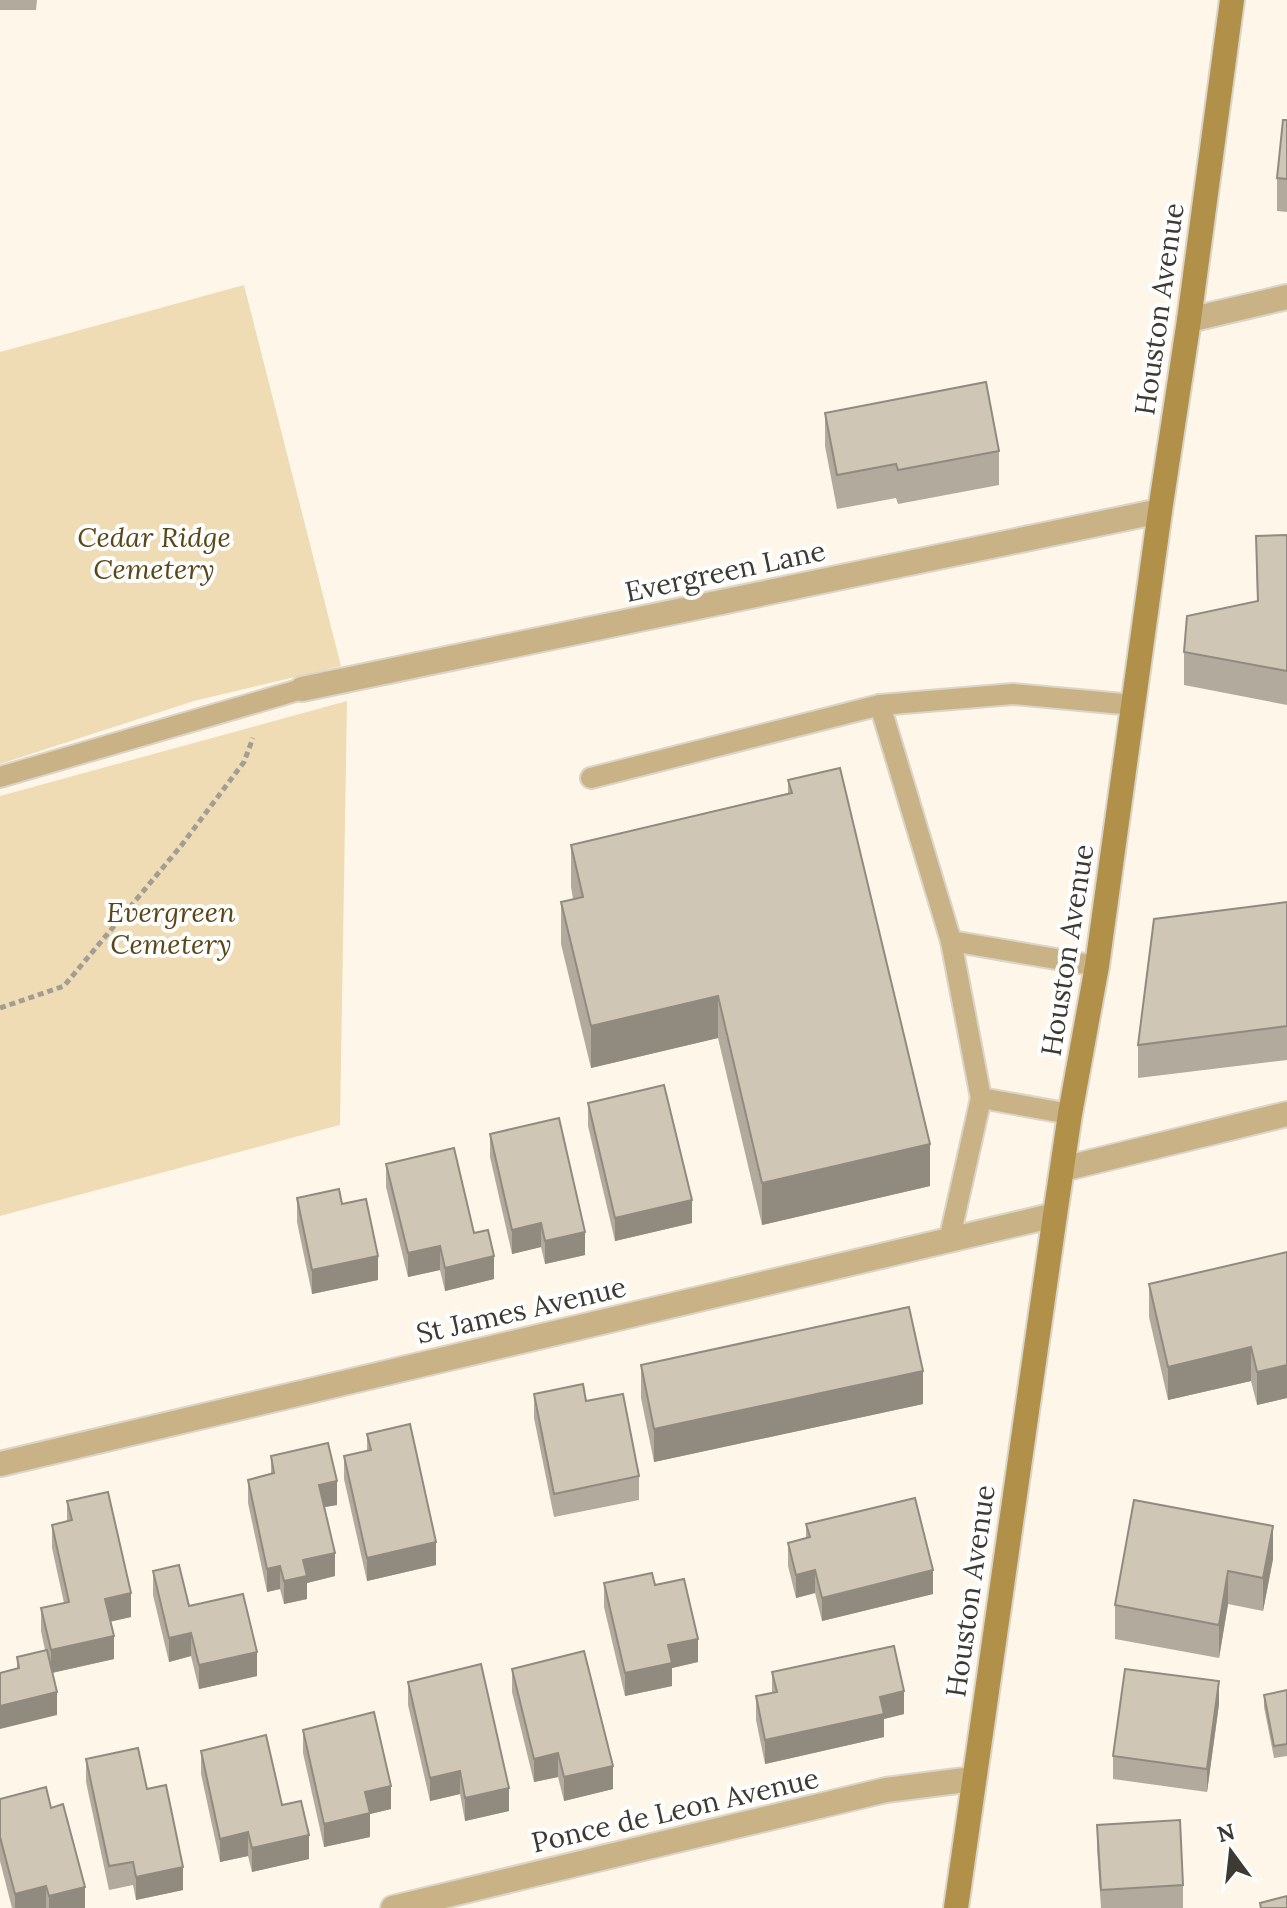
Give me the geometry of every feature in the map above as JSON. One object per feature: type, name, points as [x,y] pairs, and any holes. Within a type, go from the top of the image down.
[{"type":"street","name":"Houston Avenue","points":[[956,1908],[1070,1114],[1097,966],[1232,0]]},
{"type":"street","points":[[1189,320],[1287,297]]},
{"type":"street","name":"Evergreen Lane","points":[[302,689],[1160,511]]},
{"type":"street","points":[[1063,1169],[1287,1114]]},
{"type":"street","name":"St James Avenue","points":[[0,1464],[1055,1215]]},
{"type":"street","name":"Ponce de Leon Avenue","points":[[397,1907],[886,1790],[973,1779]]},
{"type":"lane","points":[[0,777],[302,689]]},
{"type":"lane","points":[[591,778],[880,705],[1013,694],[1134,705]]},
{"type":"lane","points":[[880,705],[951,941],[981,1098],[949,1241]]},
{"type":"lane","points":[[951,941],[1097,966]]},
{"type":"lane","points":[[981,1098],[1070,1114]]},
{"type":"path","points":[[0,1008],[64,986],[181,846],[244,762],[267,699]]},
{"type":"green space","name":"Cedar Ridge Cemetery","points":[[244,285],[341,666],[194,701],[0,764],[0,352]]},
{"type":"green space","name":"Evergreen Cemetery","points":[[347,701],[340,1125],[0,1216],[0,796]]},
{"type":"building","points":[[1283,120],[1287,120],[1287,179],[1277,178]]},
{"type":"building","points":[[986,382],[999,451],[898,470],[896,464],[837,475],[825,413]]},
{"type":"building","points":[[1287,535],[1287,671],[1184,652],[1187,616],[1258,601],[1256,536]]},
{"type":"building","points":[[840,768],[930,1144],[762,1183],[718,996],[591,1026],[561,902],[583,897],[571,845],[792,793],[788,780]]},
{"type":"building","points":[[1287,902],[1287,1026],[1138,1045],[1154,919]]},
{"type":"building","points":[[664,1085],[692,1200],[615,1218],[588,1103]]},
{"type":"building","points":[[559,1118],[585,1232],[545,1241],[541,1223],[512,1230],[490,1134]]},
{"type":"building","points":[[454,1148],[474,1233],[488,1230],[494,1256],[445,1268],[440,1246],[408,1253],[386,1164]]},
{"type":"building","points":[[339,1189],[342,1204],[366,1199],[378,1256],[312,1270],[297,1198]]},
{"type":"building","points":[[1287,1252],[1287,1365],[1257,1372],[1251,1347],[1168,1367],[1149,1284]]},
{"type":"building","points":[[909,1307],[923,1371],[654,1429],[641,1365]]},
{"type":"building","points":[[583,1384],[586,1401],[623,1394],[639,1476],[554,1494],[534,1394]]},
{"type":"building","points":[[410,1424],[436,1542],[367,1558],[344,1456],[371,1450],[367,1434]]},
{"type":"building","points":[[328,1443],[337,1481],[319,1485],[335,1553],[303,1560],[307,1576],[284,1581],[280,1566],[267,1569],[248,1480],[274,1473],[271,1456]]},
{"type":"building","points":[[108,1492],[131,1593],[105,1599],[114,1636],[51,1650],[41,1608],[69,1602],[52,1525],[72,1520],[67,1501]]},
{"type":"building","points":[[915,1498],[933,1570],[822,1598],[815,1570],[796,1575],[788,1543],[810,1537],[806,1524]]},
{"type":"building","points":[[1134,1500],[1273,1526],[1263,1578],[1228,1571],[1219,1625],[1115,1605]]},
{"type":"building","points":[[179,1565],[189,1606],[243,1594],[257,1652],[199,1665],[191,1633],[169,1638],[153,1571]]},
{"type":"building","points":[[652,1573],[655,1585],[684,1579],[698,1639],[668,1645],[672,1663],[625,1673],[604,1583]]},
{"type":"building","points":[[894,1646],[904,1691],[880,1697],[884,1714],[765,1740],[756,1696],[777,1692],[772,1672]]},
{"type":"building","points":[[47,1650],[57,1692],[0,1706],[0,1673],[19,1668],[17,1657]]},
{"type":"building","points":[[584,1651],[613,1766],[564,1777],[558,1753],[534,1759],[512,1669]]},
{"type":"building","points":[[481,1664],[509,1788],[465,1798],[460,1771],[430,1778],[408,1682]]},
{"type":"building","points":[[1125,1669],[1219,1681],[1207,1769],[1113,1756]]},
{"type":"building","points":[[1287,1690],[1287,1744],[1274,1746],[1264,1695]]},
{"type":"building","points":[[374,1712],[391,1786],[365,1792],[370,1813],[324,1824],[303,1730]]},
{"type":"building","points":[[266,1735],[282,1805],[301,1801],[309,1835],[252,1848],[248,1832],[220,1839],[201,1751]]},
{"type":"building","points":[[138,1748],[147,1789],[166,1785],[183,1867],[136,1877],[133,1862],[109,1866],[86,1759]]},
{"type":"building","points":[[46,1787],[51,1808],[63,1804],[85,1887],[49,1896],[46,1886],[15,1894],[0,1837],[0,1799]]},
{"type":"building","points":[[1180,1820],[1183,1885],[1101,1890],[1097,1825]]},
{"type":"building","points":[[1287,1896],[1287,1908],[1261,1908],[1260,1903]]}]
